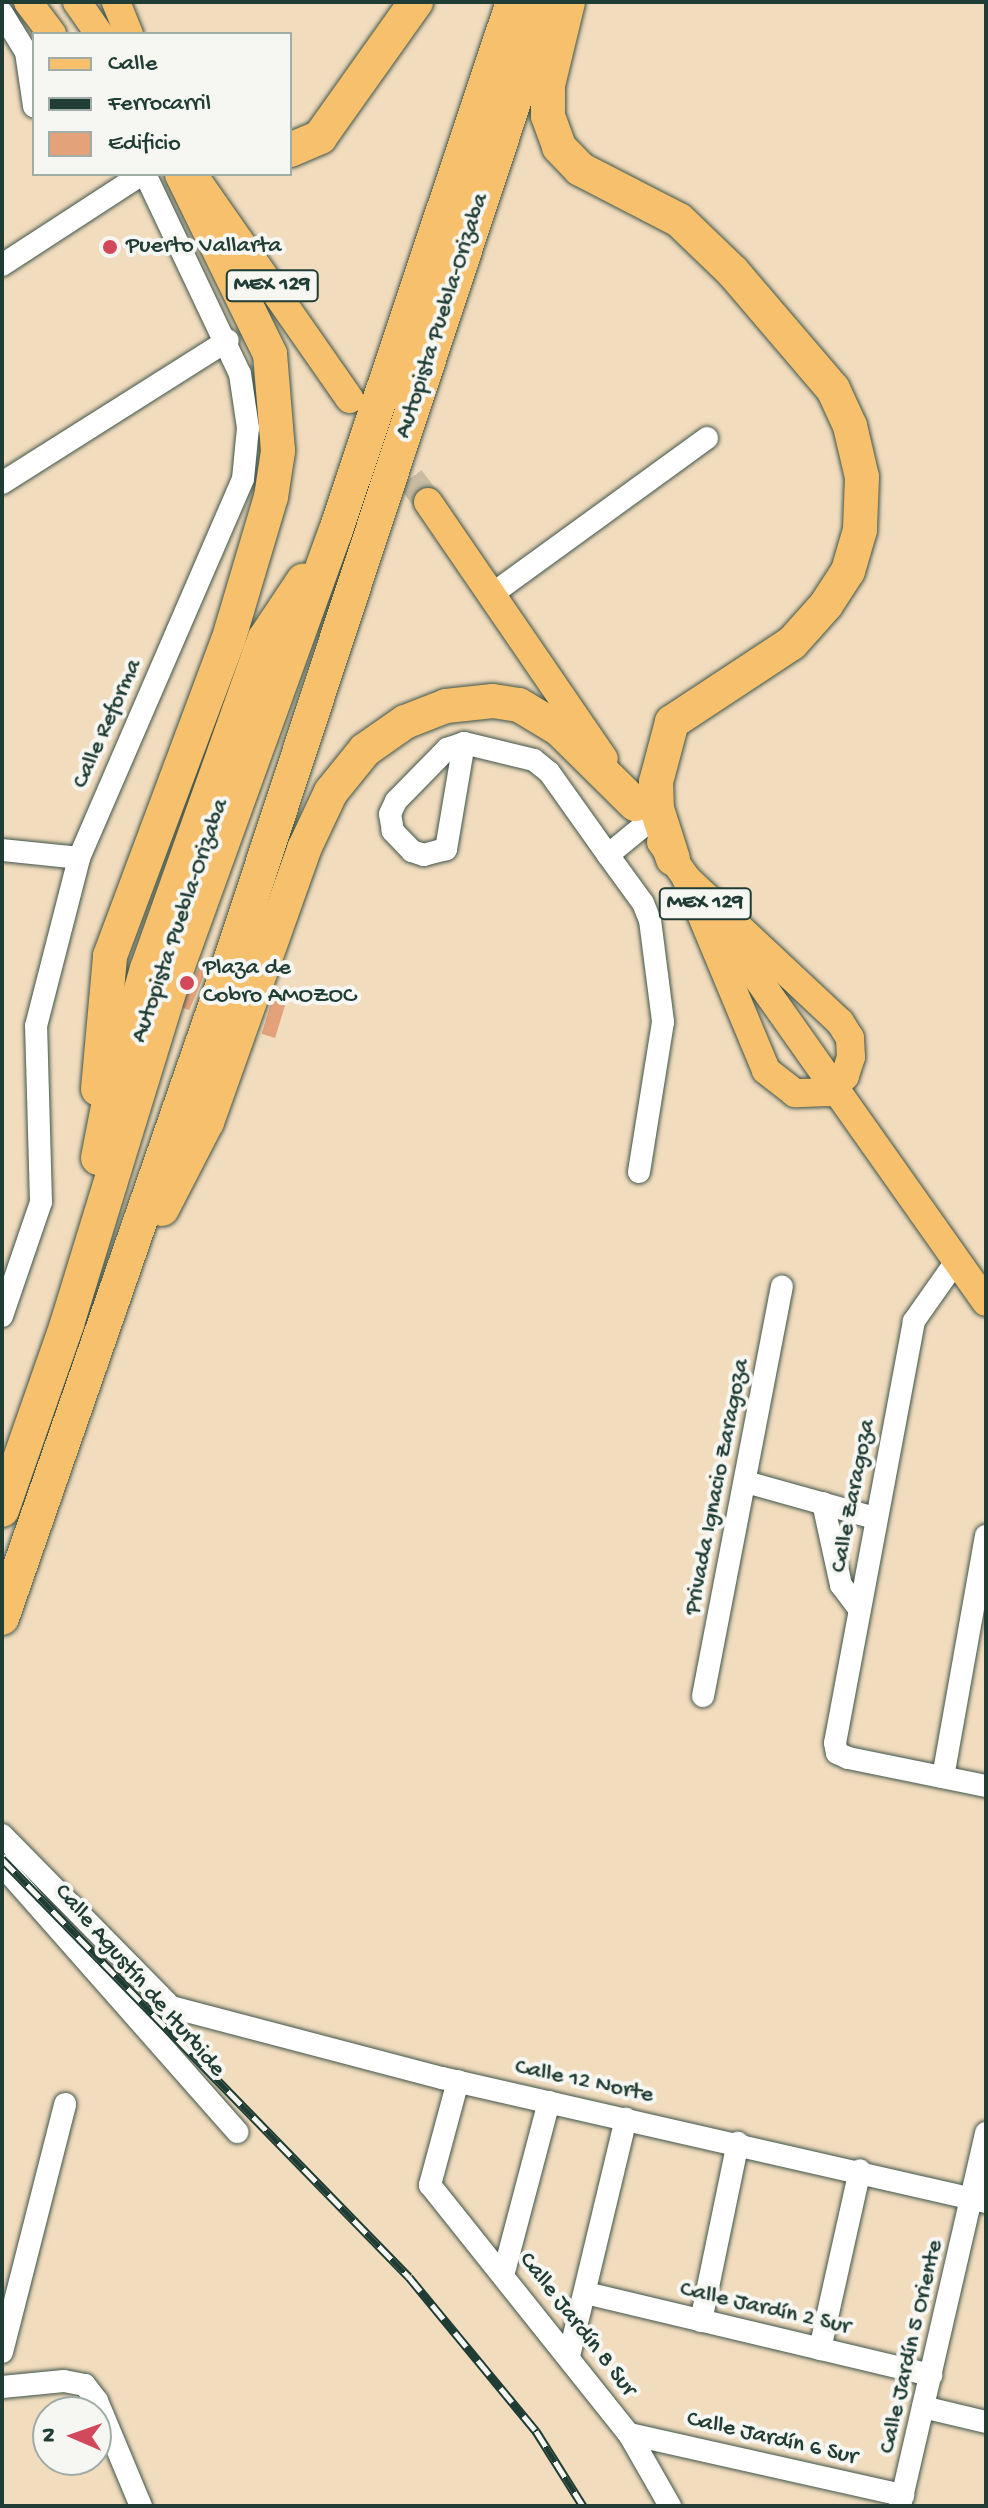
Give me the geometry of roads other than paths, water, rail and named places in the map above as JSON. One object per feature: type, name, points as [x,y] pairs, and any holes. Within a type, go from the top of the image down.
[{"type":"highway","points":[[292,149],[320,137],[416,2]]},
{"type":"highway","name":"Autopista Puebla-Orizaba","points":[[2,1510],[67,1324],[174,977],[335,533],[513,2]]},
{"type":"highway","name":"Autopista Puebla-Orizaba","points":[[2,1618],[340,630],[547,2]]},
{"type":"highway","points":[[568,2],[548,85],[548,116],[559,147],[580,169],[679,220],[733,272],[833,389],[850,426],[862,477],[860,530],[848,571],[826,605],[792,643],[672,722],[656,782],[657,809],[679,868]]},
{"type":"highway","points":[[98,1089],[110,956],[228,641],[271,497],[278,451],[270,354],[183,176]]},
{"type":"highway","name":"Autopista Puebla-Orizaba","points":[[67,1324],[98,1089],[130,962],[201,765],[265,638],[335,533]]},
{"type":"highway","name":"Autopista Puebla-Orizaba","points":[[83,1380],[110,1245],[181,1009],[243,824],[307,684],[340,630]]},
{"type":"highway","name":"Autopista Puebla-Orizaba","points":[[67,1324],[111,1091],[147,969],[265,638]]},
{"type":"highway","points":[[83,1380],[138,1255],[207,1122],[304,849],[331,792],[365,750],[405,722],[446,706],[493,701],[519,705],[559,729],[641,813]]},
{"type":"main road","points":[[28,2],[50,32]]},
{"type":"main road","points":[[77,2],[98,32]]},
{"type":"main road","points":[[116,2],[128,32]]},
{"type":"main road","name":"MEX 129","points":[[194,176],[350,399]]},
{"type":"main road","name":"MEX 129","points":[[428,502],[679,868],[986,1302]]},
{"type":"main road","points":[[679,868],[840,1022],[850,1038],[851,1057],[835,1086],[817,1095],[795,1093],[766,1070],[679,868]]},
{"type":"street","points":[[2,13],[32,101]]},
{"type":"street","points":[[2,265],[140,176]]},
{"type":"street","name":"Calle Reforma","points":[[2,1316],[41,1202],[36,1026],[79,858],[243,479],[248,428],[240,374],[228,340],[144,176]]},
{"type":"street","points":[[2,483],[228,340]]},
{"type":"street","points":[[491,595],[707,438]]},
{"type":"street","points":[[464,743],[446,849],[424,855],[412,851],[393,831],[390,814],[396,801],[447,749],[464,743],[534,760],[549,772],[650,920],[663,1022],[639,1172]]},
{"type":"street","points":[[608,855],[641,813]]},
{"type":"street","points":[[2,850],[79,858]]},
{"type":"street","name":"Calle Zaragoza","points":[[943,1777],[837,1753],[875,1518],[914,1321],[957,1260]]},
{"type":"street","name":"Privada Ignacio Zaragoza","points":[[703,1696],[782,1287]]},
{"type":"street","points":[[746,1482],[875,1518]]},
{"type":"street","points":[[823,1503],[841,1585],[859,1609]]},
{"type":"street","points":[[986,1536],[943,1777],[986,1786]]},
{"type":"street","name":"Calle 12 Norte","points":[[2,1835],[171,2007],[458,2081],[860,2170],[980,2201]]},
{"type":"street","name":"Calle Agustín de Iturbide","points":[[2,1865],[237,2132]]},
{"type":"street","name":"Calle Jardín 8 Sur","points":[[458,2081],[430,2185],[504,2272],[629,2434],[670,2506]]},
{"type":"street","points":[[504,2272],[549,2102]]},
{"type":"street","points":[[2,2352],[65,2104]]},
{"type":"street","points":[[569,2356],[626,2119]]},
{"type":"street","name":"Calle Jardín 5 Oriente","points":[[902,2501],[931,2375],[980,2201],[986,2133]]},
{"type":"street","points":[[701,2321],[738,2143]]},
{"type":"street","points":[[820,2349],[860,2170]]},
{"type":"street","name":"Calle Jardín 2 Sur","points":[[586,2293],[931,2375]]},
{"type":"street","points":[[2,2387],[64,2381],[85,2385],[97,2401],[141,2506]]},
{"type":"street","points":[[923,2407],[986,2422]]},
{"type":"street","name":"Calle Jardín 6 Sur","points":[[629,2434],[902,2501]]},
{"type":"tunnel","points":[[385,445],[428,502]]},
{"type":"railway","points":[[2,1859],[409,2277],[536,2431],[583,2506]]},
{"type":"place","name":"Puerto Vallarta","points":[[110,247]]},
{"type":"place","name":"Plaza de Cobro AMOZOC","points":[[187,983]]}]
